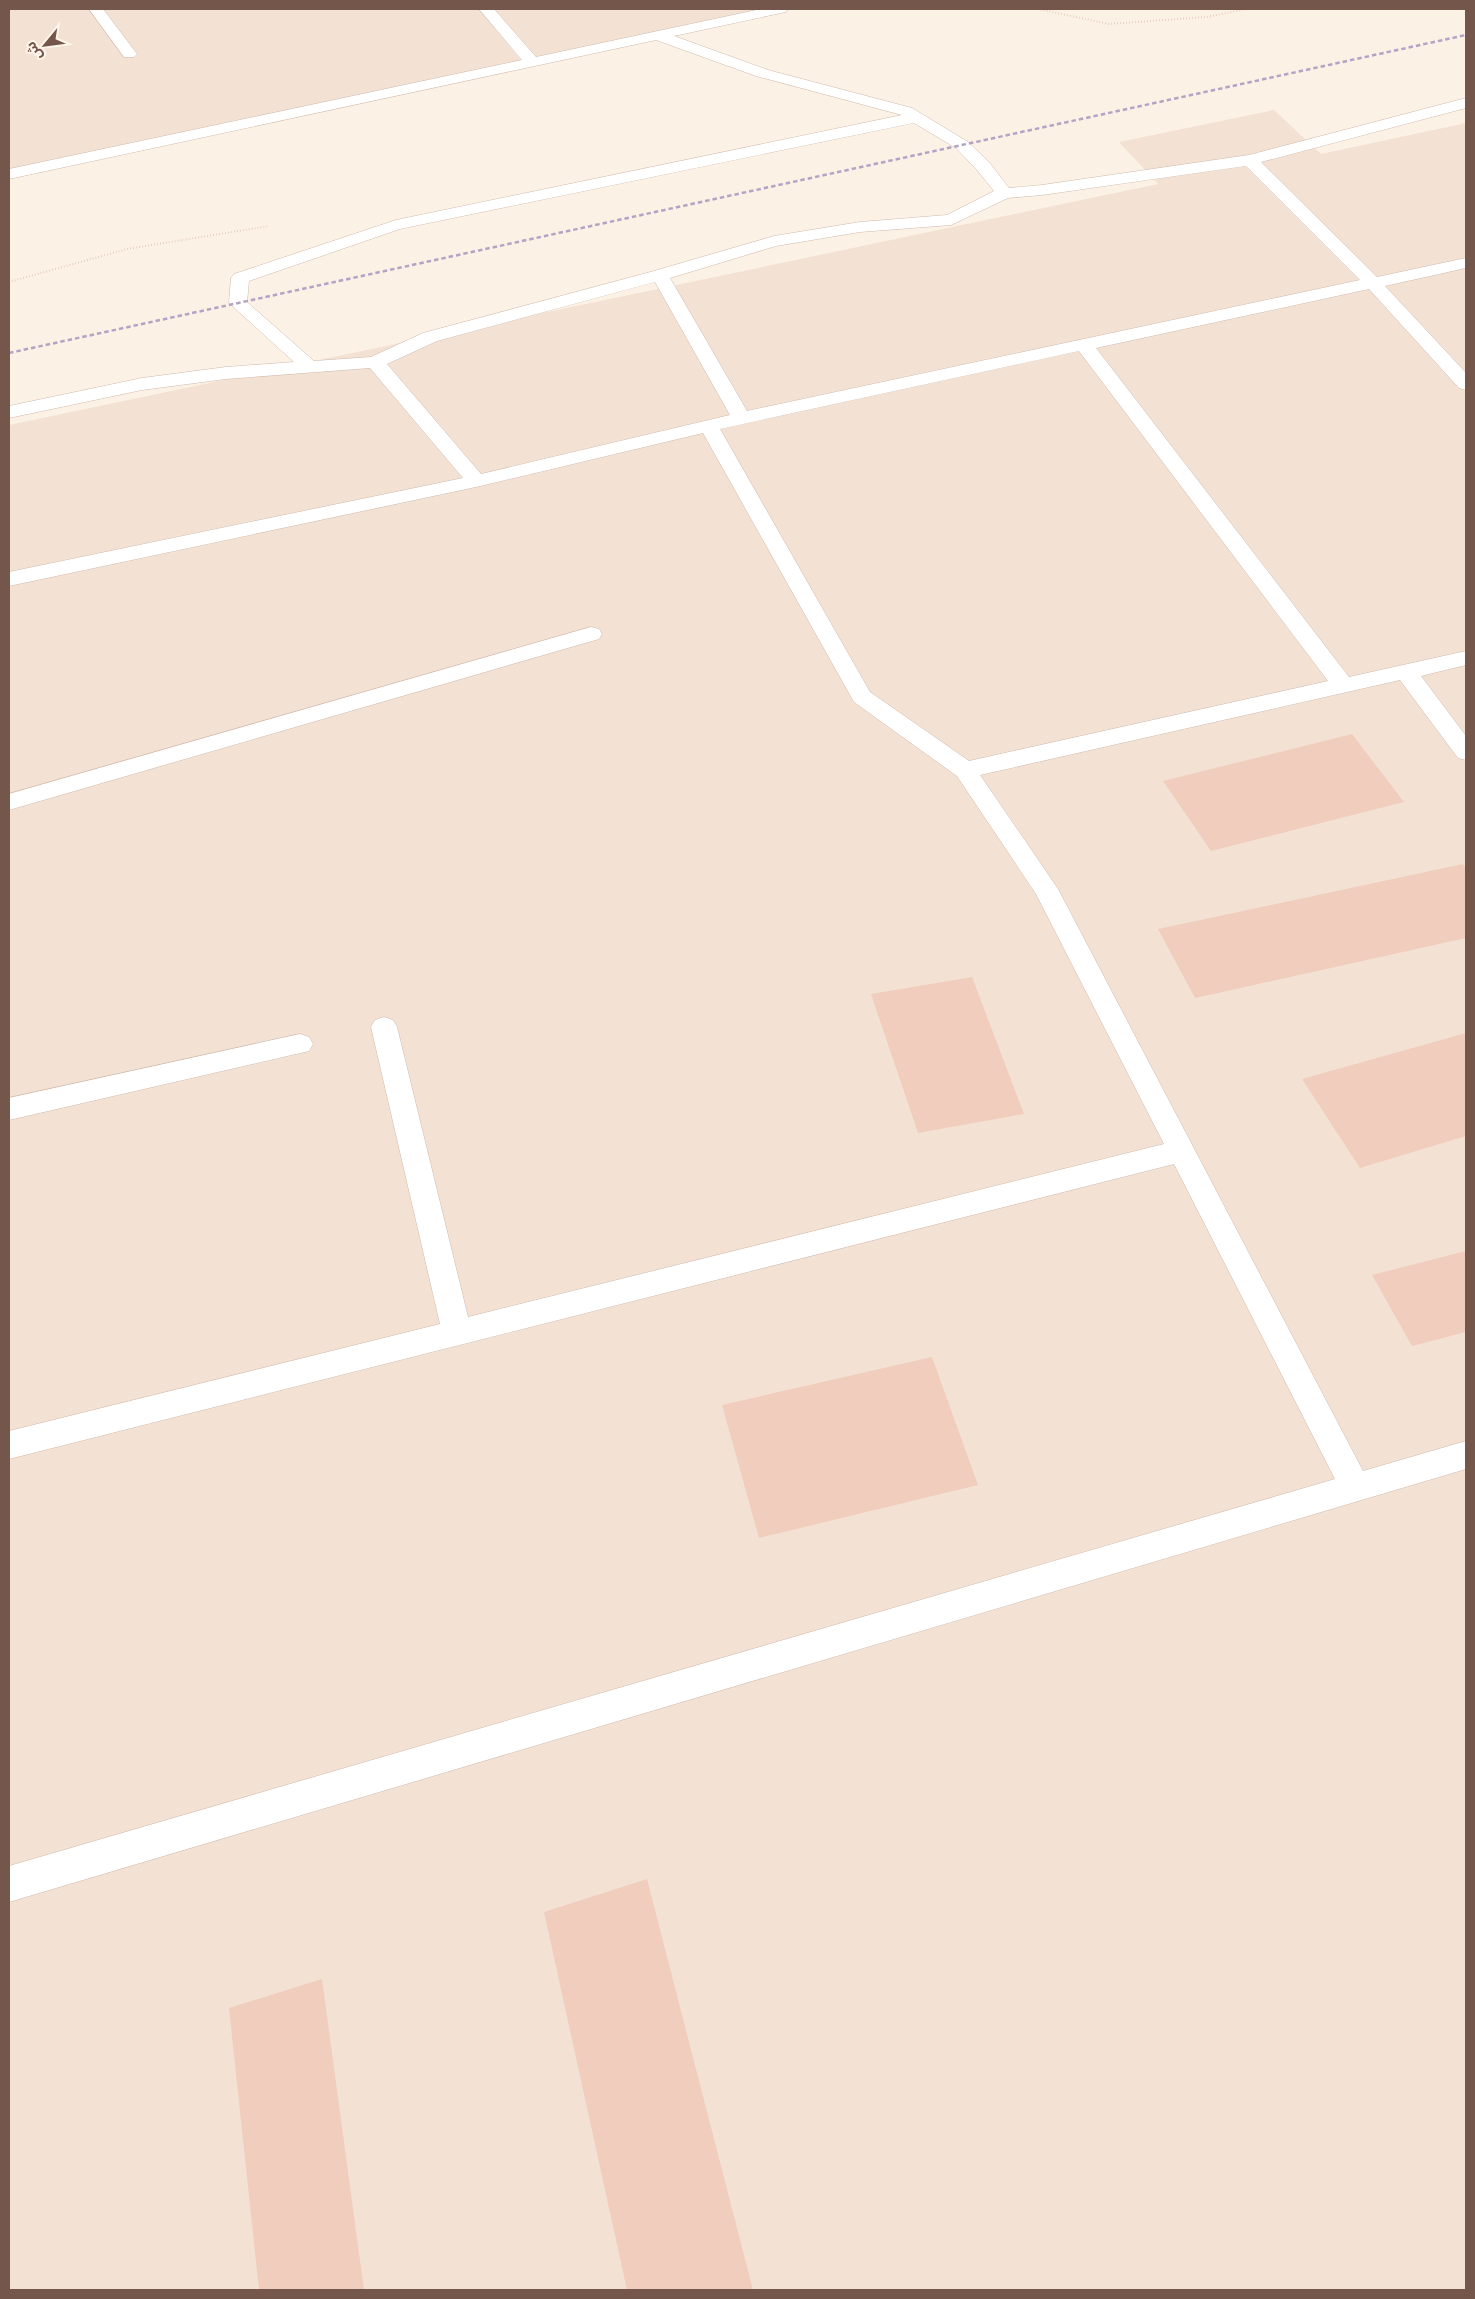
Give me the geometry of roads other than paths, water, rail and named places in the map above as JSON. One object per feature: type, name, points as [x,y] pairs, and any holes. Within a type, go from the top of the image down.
[{"type":"street","points":[[96,9],[129,54]]},
{"type":"street","points":[[486,9],[532,61]]},
{"type":"street","points":[[9,174],[782,9]]},
{"type":"street","points":[[655,35],[762,74],[906,110],[962,145],[983,166],[1004,193]]},
{"type":"street","points":[[9,412],[142,384],[226,373],[375,362],[430,336],[660,275],[774,241],[860,227],[951,220],[1004,193],[1042,190],[1250,160],[1466,103]]},
{"type":"street","points":[[310,367],[238,303],[240,278],[396,225],[918,117]]},
{"type":"street","points":[[1250,160],[1373,283],[1466,384]]},
{"type":"street","points":[[9,579],[476,481],[741,418],[1466,263]]},
{"type":"street","points":[[660,275],[741,418]]},
{"type":"street","points":[[1084,345],[1343,686]]},
{"type":"street","points":[[375,362],[476,481]]},
{"type":"street","points":[[710,426],[862,697],[965,770],[1046,889],[1355,1487]]},
{"type":"street","points":[[9,802],[591,634]]},
{"type":"street","points":[[965,770],[1466,658]]},
{"type":"street","points":[[1406,672],[1466,752]]},
{"type":"street","points":[[384,1027],[457,1333]]},
{"type":"street","points":[[9,1109],[300,1044]]},
{"type":"street","points":[[9,1445],[1181,1151]]},
{"type":"street","points":[[9,1884],[1466,1455]]},
{"type":"railway","points":[[9,353],[1466,35]]}]
